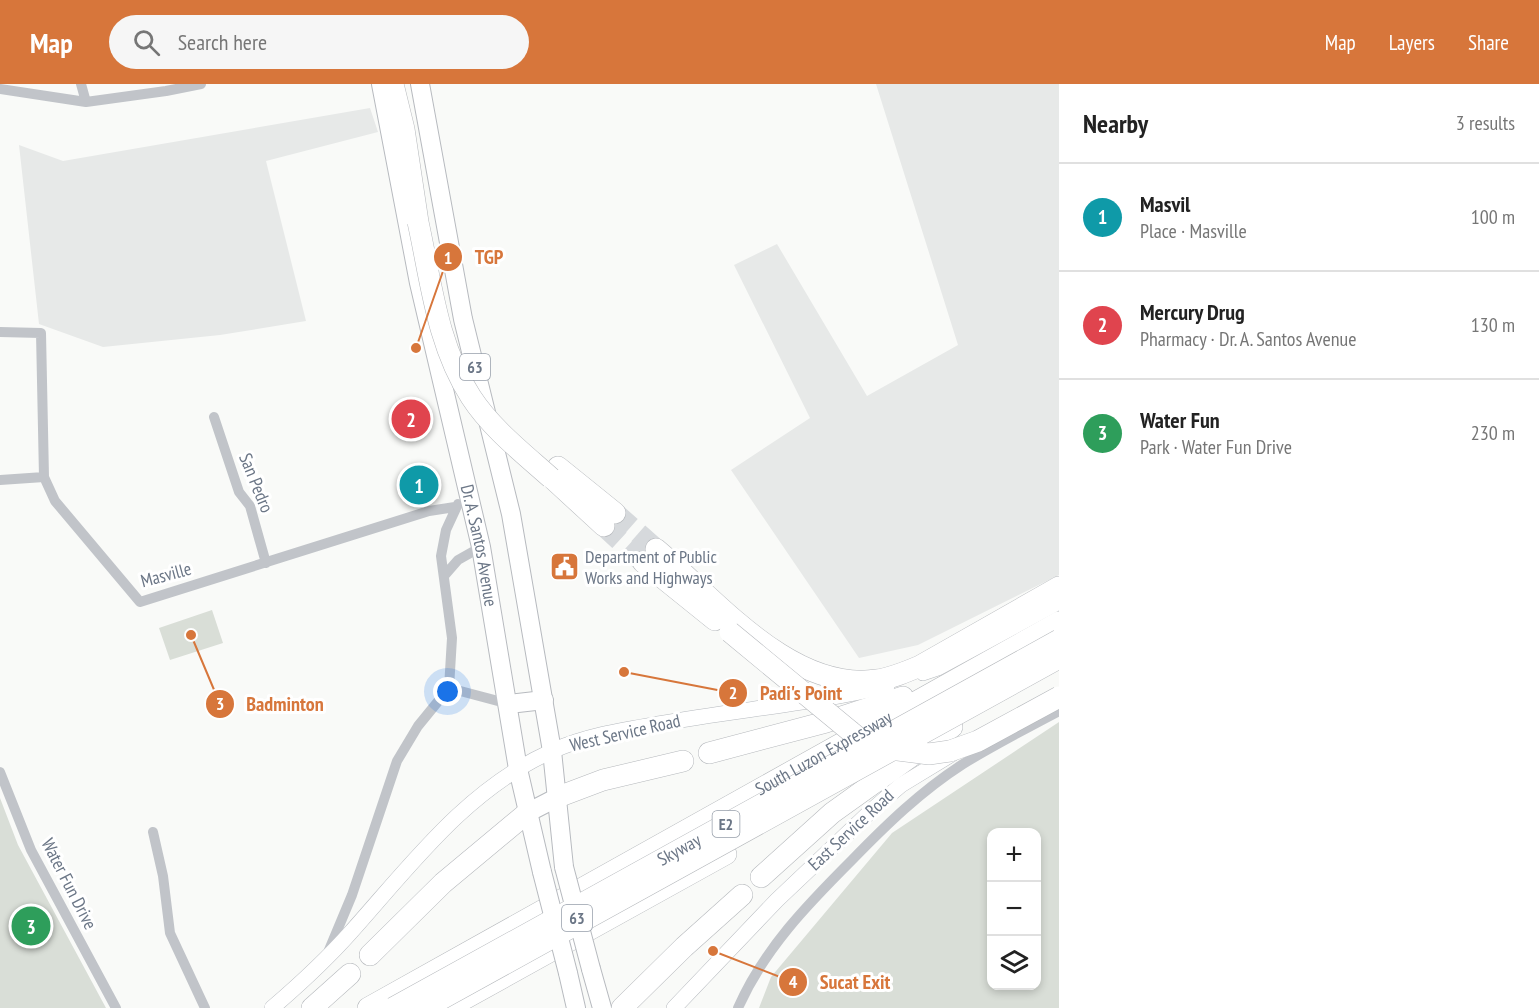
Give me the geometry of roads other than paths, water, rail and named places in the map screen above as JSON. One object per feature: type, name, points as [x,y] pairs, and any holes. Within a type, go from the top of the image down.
[{"type":"highway","points":[[393,84],[423,220]]},
{"type":"highway","points":[[403,84],[444,343],[471,397],[506,438],[609,520]]},
{"type":"highway","points":[[1059,587],[920,666],[897,676],[875,681],[845,679],[790,662],[650,555],[861,740],[929,754],[950,751],[978,741],[1059,698]]},
{"type":"highway","name":"South Luzon Expressway","points":[[368,1008],[1059,622]]},
{"type":"highway","name":"Skyway","points":[[393,1008],[1059,640]]},
{"type":"highway","points":[[709,753],[890,703],[1000,655]]},
{"type":"highway","name":"Skyway","points":[[425,1008],[1059,658]]},
{"type":"highway","name":"E2","points":[[448,1008],[1059,668]]},
{"type":"highway","points":[[761,877],[832,813],[952,728]]},
{"type":"highway","points":[[558,797],[603,780],[683,761]]},
{"type":"highway","points":[[370,955],[450,876],[527,813]]},
{"type":"highway","points":[[622,1008],[684,947],[742,895]]},
{"type":"highway","points":[[312,1008],[350,974]]},
{"type":"main road","name":"Dr. A. Santos Avenue","points":[[381,84],[419,283],[481,547],[527,813],[576,1008]]},
{"type":"main road","name":"Dr. A. Santos Avenue","points":[[420,84],[463,319],[511,514],[552,751],[564,867],[602,1008]]},
{"type":"main road","name":"West Service Road","points":[[272,1008],[321,963],[436,836],[472,802],[518,769],[552,751],[596,736],[640,727],[888,686],[938,668],[1059,602]]},
{"type":"main road","name":"East Service Road","points":[[674,1008],[816,862],[901,785],[1059,691]]},
{"type":"main road","points":[[509,704],[544,700]]},
{"type":"main road","points":[[527,813],[558,797]]},
{"type":"street","points":[[81,84],[86,102]]},
{"type":"street","points":[[0,89],[86,102],[201,84]]},
{"type":"street","name":"Masville","points":[[0,332],[41,333],[44,477],[55,501],[140,602],[429,512],[454,507]]},
{"type":"street","name":"San Pedro","points":[[214,417],[239,492],[250,506],[266,563]]},
{"type":"street","points":[[0,480],[44,477]]},
{"type":"street","points":[[321,963],[332,944],[352,895],[398,761],[418,726],[449,688],[452,638],[441,556],[454,507],[470,495]]},
{"type":"street","points":[[444,576],[458,560],[481,547]]},
{"type":"street","points":[[449,688],[509,704]]},
{"type":"street","points":[[738,1008],[748,984],[772,946],[813,899],[886,826],[910,804],[962,765],[1059,711]]},
{"type":"street","name":"Water Fun Drive","points":[[0,772],[32,850],[116,1008]]},
{"type":"street","points":[[153,832],[163,876],[170,933],[205,1008]]},
{"type":"tunnel","points":[[615,513],[656,549]]},
{"type":"tunnel","points":[[604,526],[643,562]]},
{"type":"place","name":"TGP","points":[[416,348]]},
{"type":"place","name":"Mercury Drug","points":[[411,419]]},
{"type":"place","name":"Masvil","points":[[419,485]]},
{"type":"place","name":"Department of Public Works and Highways","points":[[564,567]]},
{"type":"place","name":"Badminton","points":[[191,635]]},
{"type":"place","name":"Padi's Point","points":[[624,672]]},
{"type":"place","name":"Water Fun","points":[[31,926]]},
{"type":"place","name":"Sucat Exit","points":[[713,951]]}]
